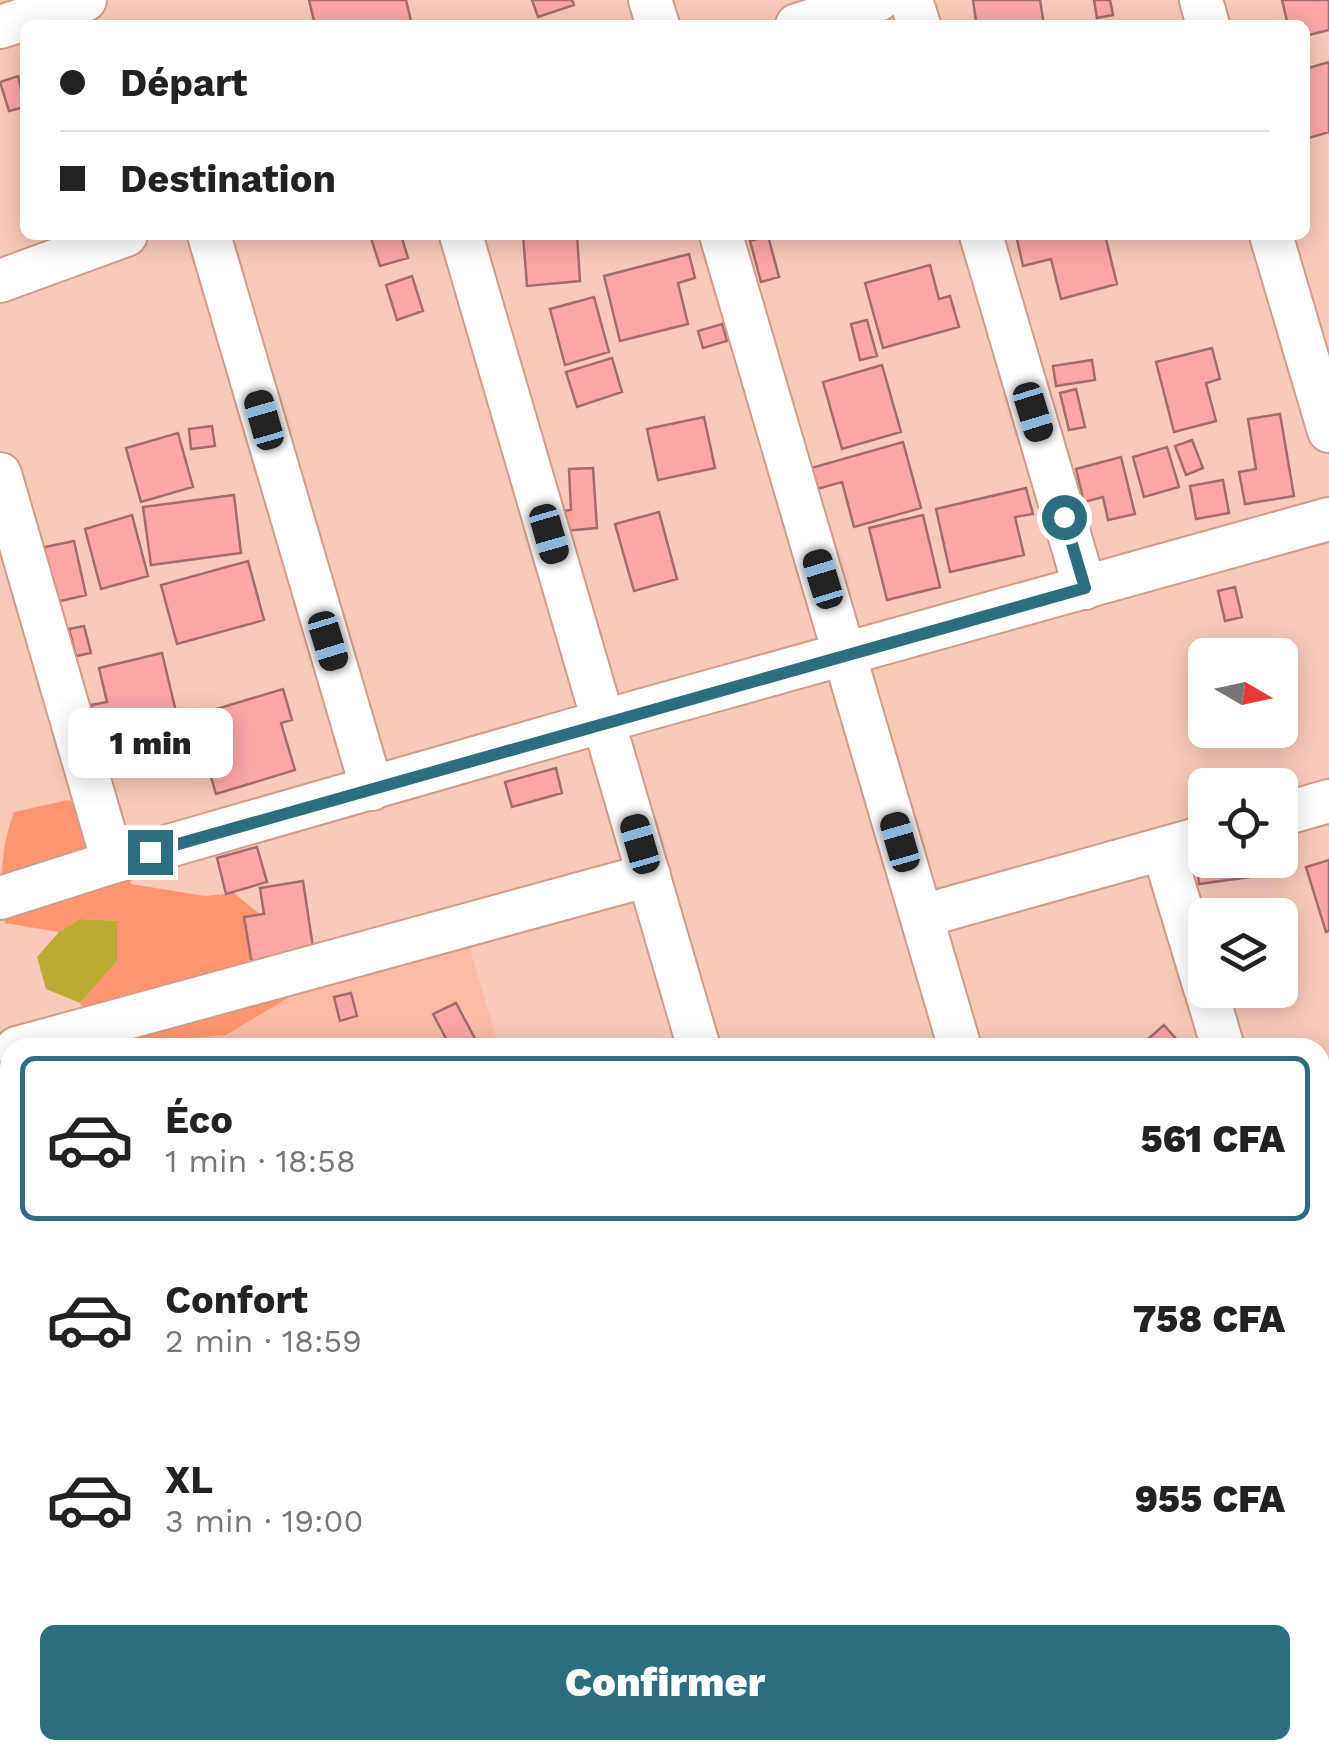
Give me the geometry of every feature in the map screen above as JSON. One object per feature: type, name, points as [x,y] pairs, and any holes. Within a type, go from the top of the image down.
[{"type":"street","points":[[22,20],[85,0]]},
{"type":"street","points":[[813,20],[878,0]]},
{"type":"street","points":[[0,281],[112,240]]},
{"type":"street","points":[[210,240],[372,789]]},
{"type":"street","points":[[463,240],[696,1038]]},
{"type":"street","points":[[721,240],[957,1038]]},
{"type":"street","points":[[982,240],[1085,588]]},
{"type":"street","points":[[1272,240],[1329,431]]},
{"type":"street","points":[[0,474],[113,862]]},
{"type":"street","points":[[0,898],[604,721],[1329,520]]},
{"type":"street","points":[[1298,810],[1329,801]]},
{"type":"street","points":[[922,916],[1188,842]]},
{"type":"street","points":[[1163,849],[1188,932]]},
{"type":"street","points":[[51,1038],[649,875]]},
{"type":"street","points":[[1211,1008],[1220,1038]]},
{"type":"shaded area","points":[[68,800],[125,822],[131,884],[205,896],[234,893],[294,942],[296,993],[226,1035],[112,1038],[80,1003],[117,961],[117,921],[80,919],[59,932],[5,923],[2,866],[14,812]]},
{"type":"shaded area","points":[[80,919],[117,921],[117,961],[80,1003],[46,989],[37,957],[59,932]]},
{"type":"shaded area","points":[[467,939],[496,1038],[127,1038]]},
{"type":"building","points":[[309,0],[406,0],[411,20],[314,20]]},
{"type":"building","points":[[532,0],[572,0],[574,5],[538,17]]},
{"type":"building","points":[[973,0],[1040,0],[1043,20],[976,20]]},
{"type":"building","points":[[1094,0],[1110,0],[1113,15],[1097,18]]},
{"type":"building","points":[[1282,0],[1329,0],[1329,30],[1310,35],[1310,20],[1287,20]]},
{"type":"building","points":[[1329,62],[1329,132],[1310,138],[1310,68]]},
{"type":"building","points":[[18,76],[20,108],[9,111],[0,82]]},
{"type":"building","points":[[372,240],[403,240],[408,258],[380,266]]},
{"type":"building","points":[[523,240],[577,240],[580,281],[527,286]]},
{"type":"building","points":[[769,240],[779,277],[761,282],[750,241]]},
{"type":"building","points":[[1017,240],[1106,240],[1117,284],[1061,299],[1051,259],[1023,266]]},
{"type":"building","points":[[689,254],[695,278],[678,283],[688,324],[620,341],[604,276]]},
{"type":"building","points":[[930,265],[939,299],[950,296],[959,327],[883,348],[865,283]]},
{"type":"building","points":[[412,276],[423,311],[397,320],[386,285]]},
{"type":"building","points":[[594,297],[609,352],[565,365],[550,309]]},
{"type":"building","points":[[867,320],[877,356],[860,360],[851,324]]},
{"type":"building","points":[[722,324],[727,341],[703,348],[698,331]]},
{"type":"building","points":[[1212,348],[1220,379],[1206,383],[1216,421],[1174,432],[1156,362]]},
{"type":"building","points":[[612,358],[622,392],[577,407],[566,372]]},
{"type":"building","points":[[1092,360],[1095,380],[1056,386],[1053,366]]},
{"type":"building","points":[[882,365],[901,432],[842,449],[823,382]]},
{"type":"building","points":[[1076,389],[1085,427],[1069,430],[1060,393]]},
{"type":"building","points":[[1280,414],[1294,496],[1245,504],[1239,472],[1256,469],[1248,419]]},
{"type":"building","points":[[704,417],[715,468],[658,480],[647,429]]},
{"type":"building","points":[[212,426],[215,446],[191,449],[189,429]]},
{"type":"building","points":[[178,433],[193,487],[141,502],[126,448]]},
{"type":"building","points":[[1192,440],[1203,468],[1186,475],[1175,446]]},
{"type":"building","points":[[903,442],[921,508],[854,527],[842,482],[817,489],[811,468]]},
{"type":"building","points":[[1167,447],[1179,487],[1144,497],[1133,457]]},
{"type":"building","points":[[1121,457],[1135,514],[1108,520],[1103,497],[1084,502],[1076,469]]},
{"type":"building","points":[[593,468],[597,528],[564,531],[563,511],[571,510],[569,469]]},
{"type":"building","points":[[1223,480],[1229,513],[1196,519],[1190,486]]},
{"type":"building","points":[[1026,488],[1033,514],[1015,517],[1024,555],[950,572],[936,509]]},
{"type":"building","points":[[234,495],[241,553],[151,565],[143,507]]},
{"type":"building","points":[[659,512],[677,579],[634,591],[615,524]]},
{"type":"building","points":[[132,515],[148,576],[101,589],[85,529]]},
{"type":"building","points":[[923,515],[940,587],[887,600],[869,528]]},
{"type":"building","points":[[74,541],[86,595],[52,603],[40,548]]},
{"type":"building","points":[[248,561],[264,620],[177,644],[161,585]]},
{"type":"building","points":[[1235,587],[1242,617],[1225,621],[1218,591]]},
{"type":"building","points":[[84,626],[91,653],[76,656],[69,629]]},
{"type":"building","points":[[162,653],[178,720],[98,738],[91,705],[107,702],[99,668]]},
{"type":"building","points":[[283,689],[292,720],[281,723],[295,770],[216,794],[193,716]]},
{"type":"building","points":[[556,768],[562,793],[512,807],[505,782]]},
{"type":"building","points":[[257,847],[267,882],[226,894],[217,858]]},
{"type":"building","points":[[1329,860],[1329,931],[1326,932],[1306,867]]},
{"type":"building","points":[[1198,878],[1243,878],[1199,884]]},
{"type":"building","points":[[303,881],[314,954],[252,964],[244,917],[264,914],[260,888]]},
{"type":"building","points":[[351,993],[357,1016],[340,1021],[334,997]]},
{"type":"building","points":[[456,1003],[475,1038],[446,1038],[433,1014]]},
{"type":"building","points":[[1164,1025],[1175,1038],[1149,1038]]},
{"type":"route","points":[[150,852],[1085,588],[1064,517]]}]
